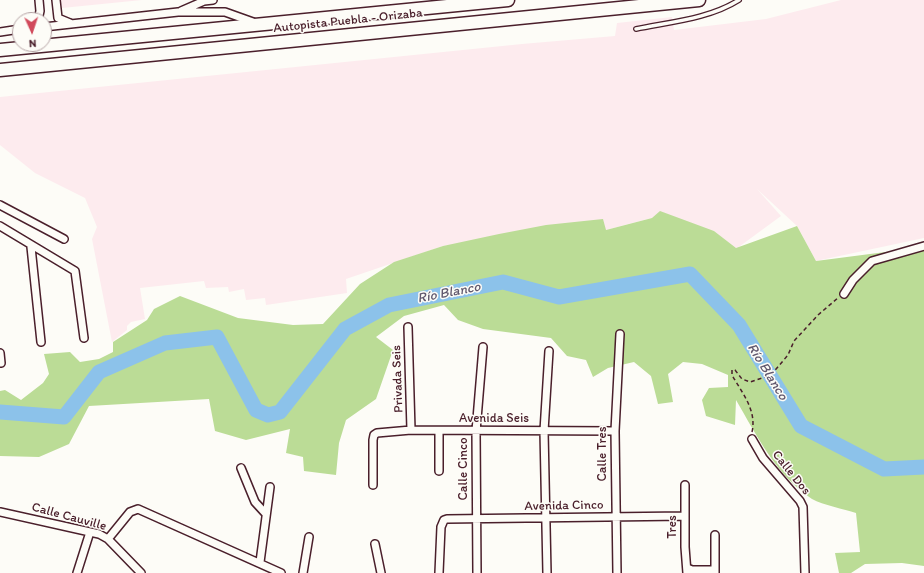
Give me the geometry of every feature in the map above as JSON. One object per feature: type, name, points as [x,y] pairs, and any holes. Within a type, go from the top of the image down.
[{"type":"highway","name":"Autopista Puebla - Orizaba","points":[[0,50],[508,0]]},
{"type":"highway","name":"Autopista Puebla - Orizaba","points":[[0,70],[699,0]]},
{"type":"street","points":[[39,0],[40,12]]},
{"type":"street","points":[[56,0],[58,18],[60,20],[78,24]]},
{"type":"street","points":[[178,12],[204,1],[213,0]]},
{"type":"street","points":[[52,26],[178,12],[225,12],[260,25]]},
{"type":"street","points":[[0,32],[12,30]]},
{"type":"street","points":[[0,205],[64,239]]},
{"type":"street","points":[[0,226],[32,247],[75,271],[84,338]]},
{"type":"street","points":[[844,294],[853,280],[872,261],[924,246]]},
{"type":"street","points":[[32,247],[41,342]]},
{"type":"street","name":"Privada Seis","points":[[408,327],[412,430]]},
{"type":"street","name":"Calle Tres","points":[[616,573],[615,431],[620,334]]},
{"type":"street","name":"Calle Cinco","points":[[477,573],[476,431],[483,347]]},
{"type":"street","points":[[547,573],[544,431],[549,351]]},
{"type":"street","points":[[0,353],[1,362]]},
{"type":"street","name":"Avenida Seis","points":[[373,485],[374,435],[377,433],[412,430],[615,431]]},
{"type":"street","points":[[439,471],[440,431]]},
{"type":"street","name":"Calle Dos","points":[[752,439],[762,458],[800,501],[804,515],[805,573]]},
{"type":"street","points":[[241,468],[255,502],[266,514]]},
{"type":"street","name":"Tres","points":[[685,485],[687,570]]},
{"type":"street","points":[[260,562],[270,487]]},
{"type":"street","points":[[108,539],[130,512],[138,509],[260,562],[281,573]]},
{"type":"street","name":"Calle Cauville","points":[[0,512],[90,532],[108,539],[142,573]]},
{"type":"street","name":"Avenida Cinco","points":[[439,573],[441,527],[444,520],[685,516]]},
{"type":"street","points":[[76,573],[90,532]]},
{"type":"street","points":[[687,570],[715,571],[715,535]]},
{"type":"street","points":[[303,573],[309,537]]},
{"type":"street","points":[[376,544],[381,573]]},
{"type":"lane","points":[[636,29],[725,9],[739,0]]},
{"type":"path","points":[[752,439],[751,436],[754,420],[752,412],[732,375],[732,370],[735,370],[746,382],[771,375],[788,355],[794,341],[809,324],[844,294]]},
{"type":"shaded area","points":[[61,0],[142,0],[62,8]]},
{"type":"shaded area","points":[[841,0],[924,0],[924,238],[816,261],[797,226],[757,189],[781,216],[736,249],[714,231],[652,218],[606,230],[443,246],[346,279],[347,293],[266,305],[265,298],[246,300],[244,289],[229,292],[228,287],[206,288],[204,281],[140,288],[145,319],[131,322],[127,326],[127,330],[112,342],[92,239],[97,227],[85,198],[35,173],[0,145],[0,97],[522,44],[615,36],[617,23],[672,17],[674,30],[766,19]]},
{"type":"green space","points":[[660,211],[714,231],[736,248],[797,226],[816,261],[924,247],[924,566],[902,563],[865,564],[851,573],[839,573],[835,553],[860,552],[856,513],[812,499],[799,489],[768,454],[736,400],[735,425],[706,416],[702,400],[709,388],[728,387],[728,375],[702,364],[683,362],[668,374],[673,402],[658,404],[651,376],[634,362],[608,368],[593,377],[586,360],[567,356],[551,338],[483,329],[458,320],[444,305],[404,316],[376,337],[393,350],[376,399],[346,420],[339,443],[336,475],[304,471],[303,457],[286,453],[290,429],[246,440],[215,431],[209,399],[89,406],[69,444],[39,457],[0,456],[0,391],[5,390],[21,400],[43,383],[49,374],[44,354],[70,352],[80,362],[99,359],[113,352],[113,342],[147,320],[154,309],[180,296],[238,318],[293,325],[323,324],[360,284],[394,262],[443,246],[546,225],[603,219],[606,230],[652,218]]},
{"type":"waterway","name":"Río Blanco","points":[[0,412],[64,417],[99,372],[165,343],[217,337],[256,410],[268,415],[280,412],[345,329],[389,305],[503,282],[559,297],[690,274],[739,325],[801,426],[884,469],[924,467]]}]
